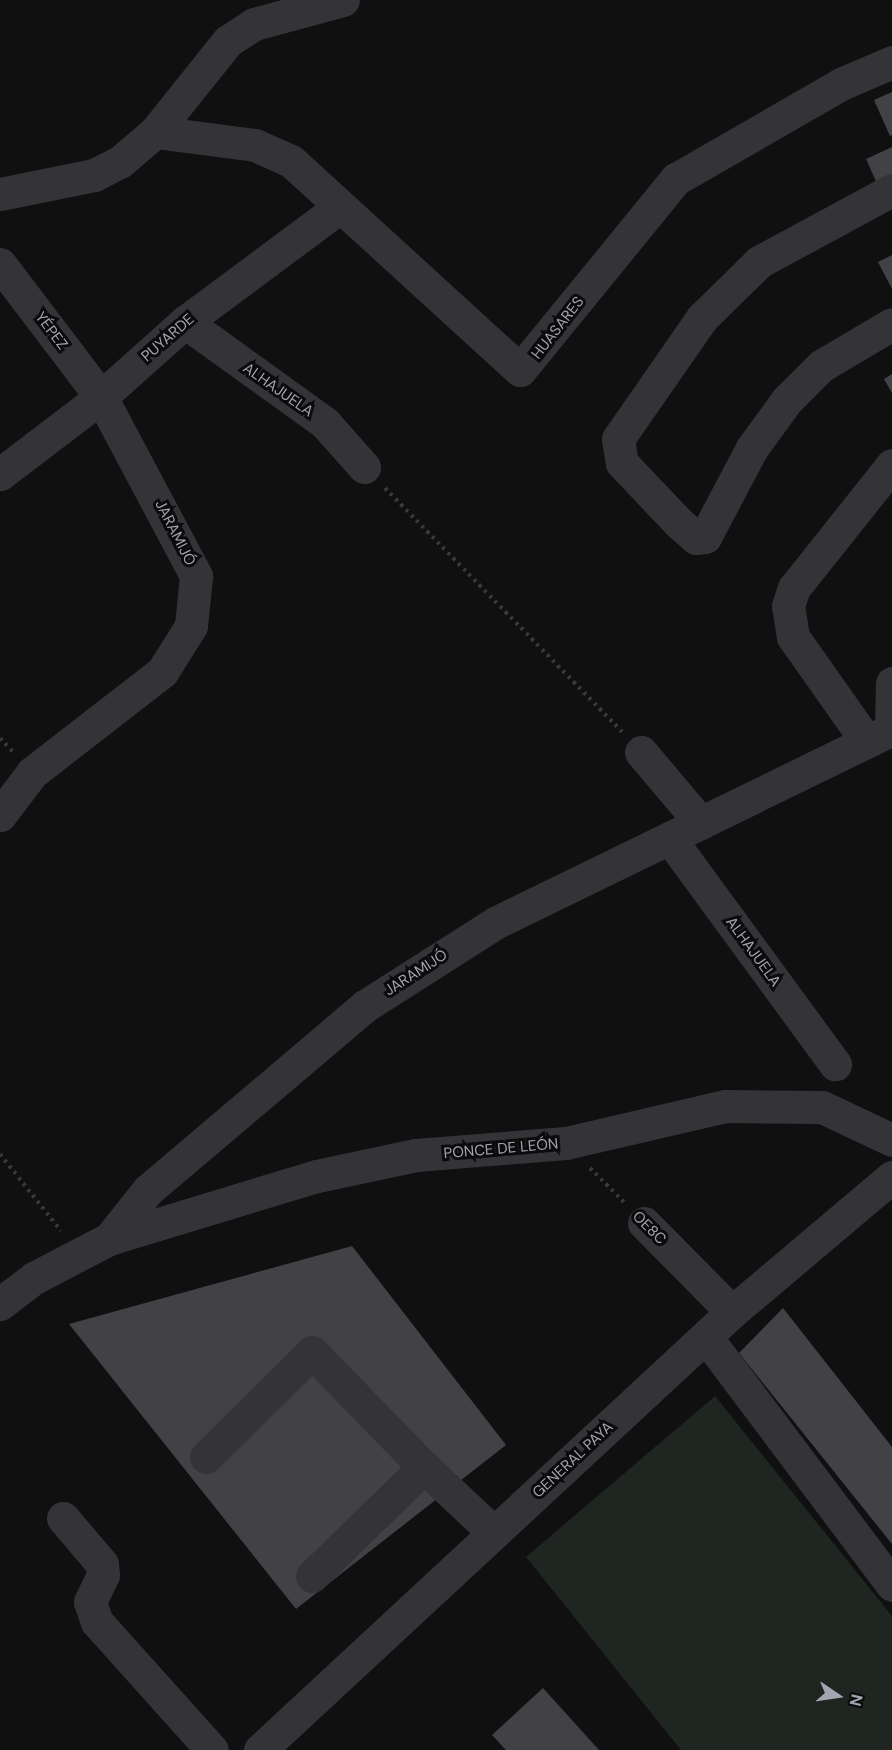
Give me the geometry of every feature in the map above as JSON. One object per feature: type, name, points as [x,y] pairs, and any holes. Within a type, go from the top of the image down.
[{"type":"street","points":[[0,194],[94,175],[120,162],[154,132],[228,41],[254,24],[343,0]]},
{"type":"street","name":"HUASARES","points":[[154,132],[255,145],[291,161],[520,370],[676,179],[841,84],[892,62]]},
{"type":"street","points":[[892,190],[759,262],[702,318],[618,439],[622,463],[678,522],[696,537],[705,537],[752,448],[787,400],[821,366],[892,324]]},
{"type":"street","name":"PUYARDE","points":[[0,474],[101,397],[185,321],[341,206]]},
{"type":"street","name":"YÉPEZ","points":[[0,264],[101,397]]},
{"type":"street","name":"ALHAJUELA","points":[[185,321],[325,423],[364,467]]},
{"type":"street","name":"JARAMIJÓ","points":[[0,815],[32,772],[162,672],[191,626],[196,576],[188,552],[101,397]]},
{"type":"street","points":[[883,733],[793,637],[788,606],[794,588],[892,465]]},
{"type":"street","points":[[883,733],[892,683]]},
{"type":"street","name":"JARAMIJÓ","points":[[0,1304],[80,1254],[109,1239],[148,1190],[365,1006],[497,922],[671,840],[883,733]]},
{"type":"street","points":[[641,752],[701,823]]},
{"type":"street","name":"ALHAJUELA","points":[[671,840],[835,1064]]},
{"type":"street","name":"PONCE DE LEÓN","points":[[109,1239],[317,1176],[405,1158],[566,1143],[725,1106],[784,1103],[822,1107],[892,1140]]},
{"type":"street","name":"GENERAL PAYA","points":[[260,1750],[732,1312],[892,1177]]},
{"type":"street","name":"OE8C","points":[[644,1223],[732,1312]]},
{"type":"street","points":[[706,1337],[892,1585]]},
{"type":"street","points":[[206,1458],[312,1352],[424,1467],[494,1533]]},
{"type":"street","points":[[312,1576],[424,1467]]},
{"type":"street","points":[[63,1518],[102,1563],[103,1575],[90,1602],[97,1622],[212,1750]]},
{"type":"path","points":[[364,467],[641,752]]},
{"type":"path","name":"OE8C","points":[[566,1143],[644,1223]]},
{"type":"path","points":[[0,1154],[80,1254]]},
{"type":"shaded area","points":[[715,1396],[892,1616],[892,1750],[681,1750],[526,1557]]},
{"type":"building","points":[[892,92],[892,135],[890,136],[874,100]]},
{"type":"building","points":[[892,147],[892,182],[879,188],[866,159]]},
{"type":"building","points":[[892,255],[892,289],[878,262]]},
{"type":"building","points":[[892,374],[892,393],[884,379]]},
{"type":"building","points":[[352,1246],[506,1445],[296,1609],[69,1324]]},
{"type":"building","points":[[783,1308],[892,1447],[892,1544],[739,1353]]},
{"type":"building","points":[[543,1688],[599,1750],[506,1750],[492,1735]]}]
